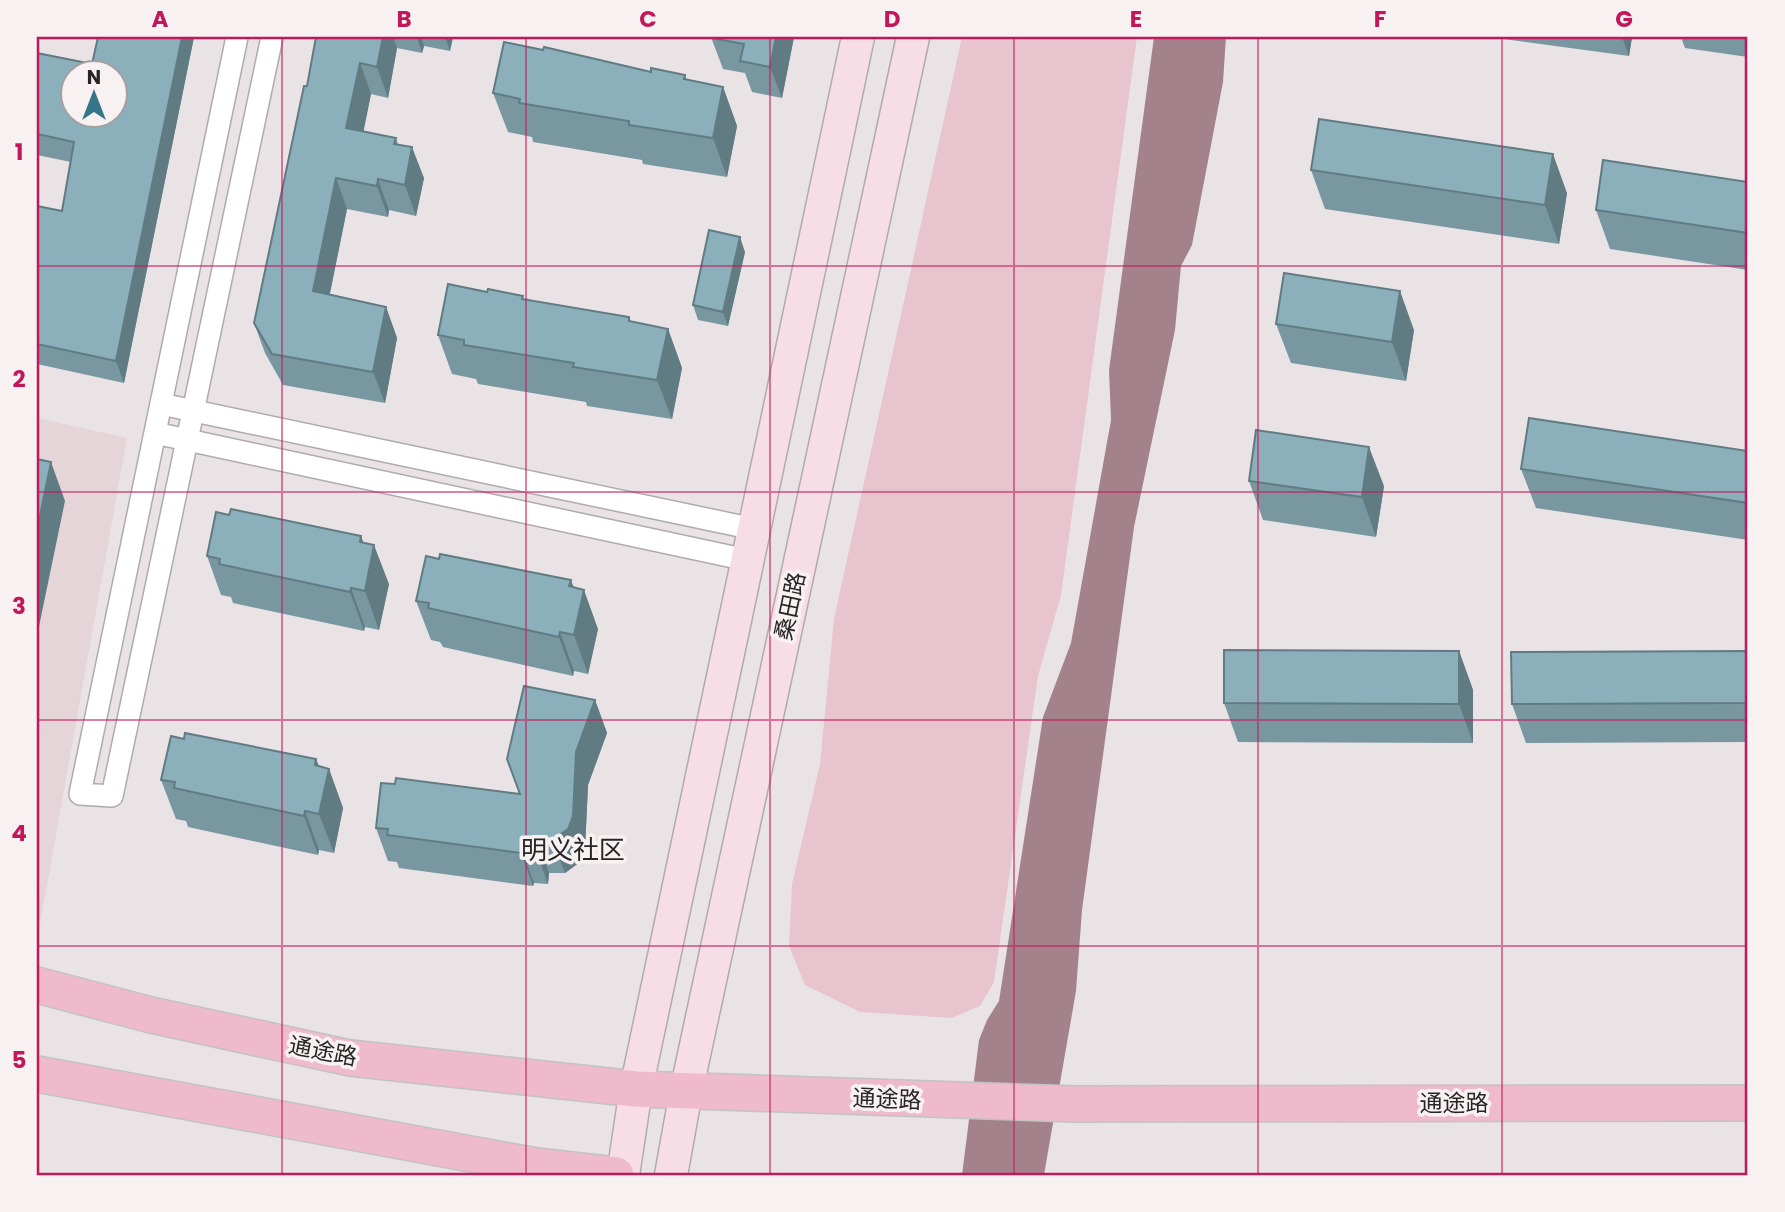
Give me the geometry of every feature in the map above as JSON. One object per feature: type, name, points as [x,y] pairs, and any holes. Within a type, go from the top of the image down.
[{"type":"main road","points":[[623,1175],[636,1089],[858,37]]},
{"type":"main road","name":"桑田路","points":[[671,1175],[686,1092],[913,37]]},
{"type":"main road","name":"通途路","points":[[37,985],[151,1015],[350,1058],[636,1089],[1075,1104],[1748,1102]]},
{"type":"main road","points":[[37,1074],[509,1161],[616,1175]]},
{"type":"street","points":[[237,37],[80,794],[112,796],[272,37]]},
{"type":"street","points":[[161,404],[754,529]]},
{"type":"street","points":[[155,433],[747,560]]},
{"type":"shaded area","points":[[962,37],[1137,37],[1061,595],[1038,676],[994,982],[980,1006],[952,1018],[860,1012],[805,985],[789,946],[792,884],[820,764],[834,619]]},
{"type":"shaded area","points":[[1154,37],[1226,37],[1223,82],[1192,245],[1181,266],[1175,330],[1134,527],[1082,910],[1076,991],[1044,1175],[962,1175],[979,1040],[999,1001],[1043,717],[1071,643],[1111,420],[1109,370]]},
{"type":"shaded area","points":[[37,418],[127,438],[37,941]]},
{"type":"building","points":[[98,37],[182,37],[116,361],[37,344],[37,206],[62,211],[74,142],[37,134],[37,53],[72,60],[60,60],[60,130],[130,130],[130,60],[93,60]]},
{"type":"building","points":[[316,37],[383,37],[377,67],[360,63],[346,128],[396,138],[394,144],[412,147],[405,185],[378,179],[377,186],[336,178],[313,291],[386,307],[373,372],[272,354],[254,323]]},
{"type":"building","points":[[711,37],[776,37],[770,67],[740,61],[744,44]]},
{"type":"building","points":[[504,42],[543,50],[544,47],[651,72],[651,68],[685,75],[684,79],[723,87],[713,138],[629,125],[629,121],[519,103],[520,99],[493,93]]},
{"type":"building","points":[[1319,119],[1553,154],[1545,205],[1311,170]]},
{"type":"building","points":[[1603,160],[1748,182],[1748,233],[1596,210]]},
{"type":"building","points":[[709,230],[740,237],[723,312],[693,305]]},
{"type":"building","points":[[1284,273],[1400,291],[1392,342],[1276,324]]},
{"type":"building","points":[[448,284],[487,292],[488,289],[523,296],[522,299],[629,317],[629,321],[668,329],[657,380],[573,367],[574,363],[464,345],[464,340],[438,335]]},
{"type":"building","points":[[1529,418],[1748,451],[1748,503],[1521,469]]},
{"type":"building","points":[[1256,430],[1369,447],[1362,497],[1249,481]]},
{"type":"building","points":[[37,459],[51,462],[37,530]]},
{"type":"building","points":[[231,509],[361,536],[360,542],[374,545],[365,591],[351,588],[350,592],[219,564],[220,559],[207,556],[216,512],[229,515]]},
{"type":"building","points":[[440,554],[571,580],[569,586],[584,590],[574,635],[560,632],[559,637],[428,608],[429,603],[416,601],[426,556],[439,559]]},
{"type":"building","points":[[1224,650],[1459,651],[1459,704],[1224,703]]},
{"type":"building","points":[[1746,651],[1746,703],[1512,704],[1511,652]]},
{"type":"building","points":[[524,686],[595,700],[576,752],[573,816],[568,829],[552,840],[537,840],[536,851],[522,850],[521,853],[387,835],[388,829],[376,828],[381,783],[395,784],[396,778],[520,794],[507,759]]},
{"type":"building","points":[[185,733],[316,759],[315,765],[329,769],[319,814],[305,811],[304,816],[174,788],[175,782],[161,780],[171,736],[184,739]]},
{"type":"district","name":"明义社区","points":[[573,850]]}]
